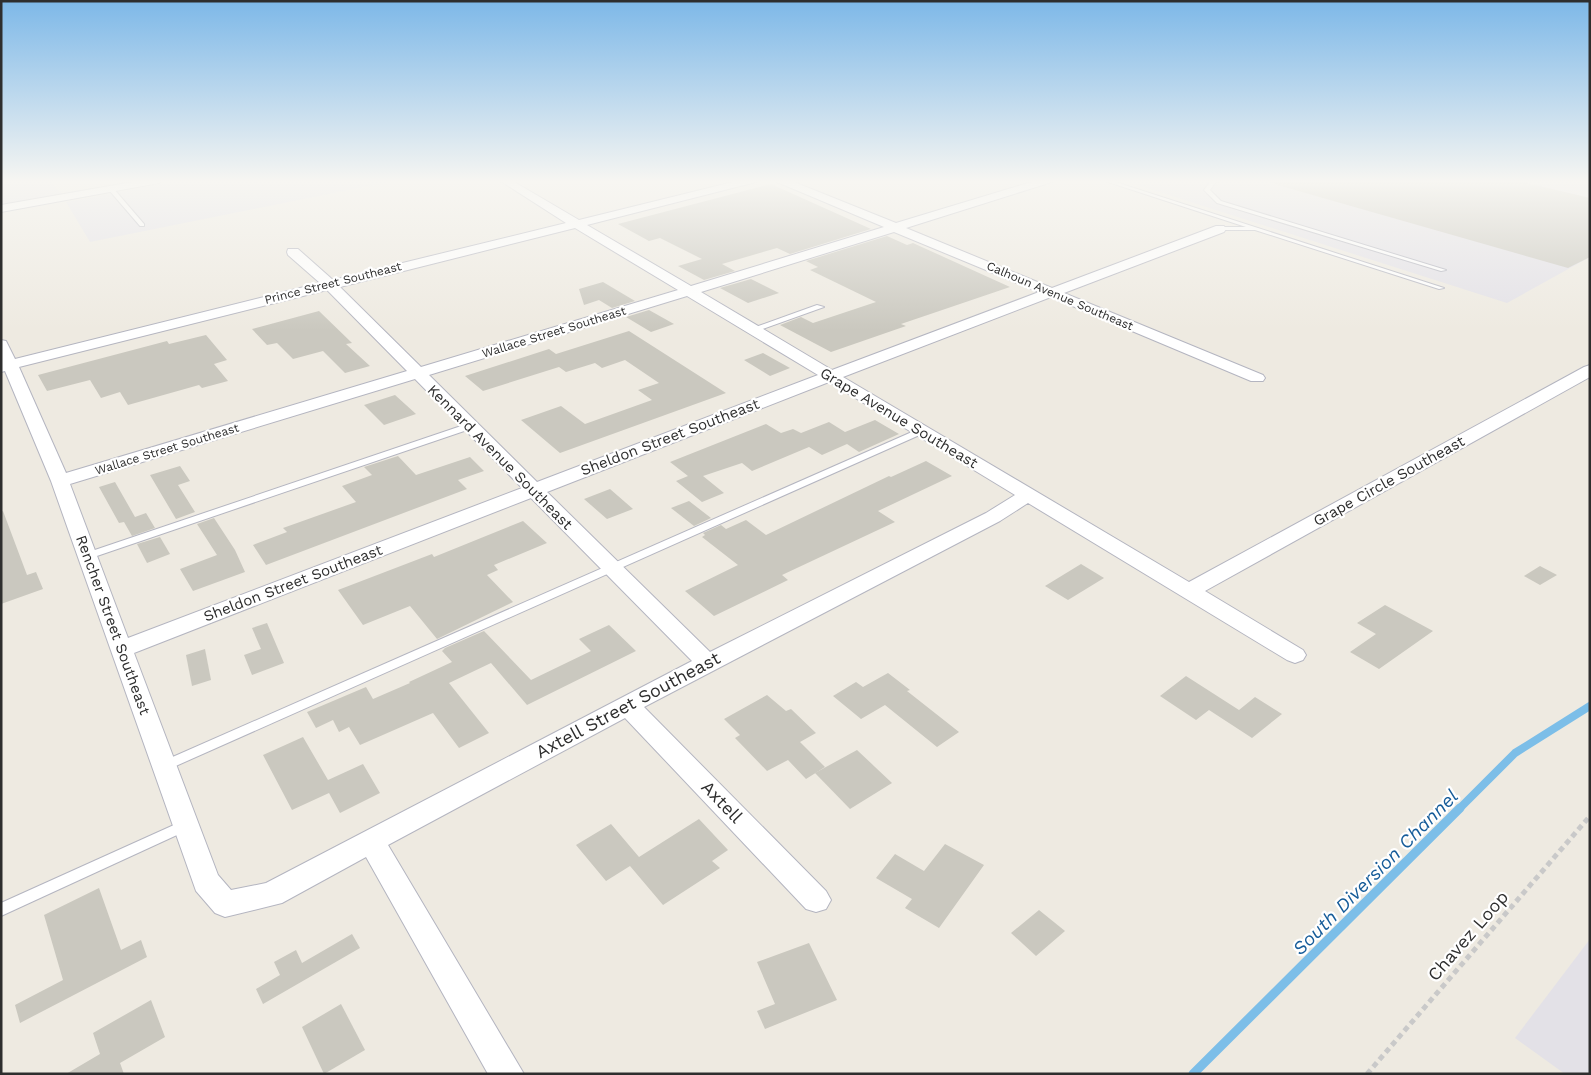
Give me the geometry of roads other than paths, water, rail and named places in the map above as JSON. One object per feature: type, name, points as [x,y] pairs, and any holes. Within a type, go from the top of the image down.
[{"type":"street","name":"Prince Street Southeast","points":[[5,366],[547,230]]},
{"type":"street","name":"Grape Avenue Southeast","points":[[588,230],[1295,655]]},
{"type":"street","name":"Wallace Street Southeast","points":[[60,481],[690,291],[884,230]]},
{"type":"street","name":"Calhoun Avenue Southeast","points":[[902,230],[1257,378]]},
{"type":"street","name":"Sheldon Street Southeast","points":[[122,649],[830,376],[1217,230]]},
{"type":"street","name":"Kennard Avenue Southeast","points":[[293,252],[329,284],[532,490],[707,663]]},
{"type":"street","name":"Rencher Street Southeast","points":[[1,344],[5,366],[60,481],[206,882],[225,904]]},
{"type":"street","name":"Grape Circle Southeast","points":[[1189,591],[1590,370]]},
{"type":"street","name":"Axtell Street Southeast","points":[[225,904],[272,894],[707,663],[985,522],[1028,495]]},
{"type":"street","name":"Axtell","points":[[627,705],[816,900]]},
{"type":"street","points":[[371,841],[507,1074]]},
{"type":"lane","points":[[1263,230],[1440,288]]},
{"type":"lane","points":[[1312,230],[1443,270]]},
{"type":"lane","points":[[754,329],[820,307]]},
{"type":"lane","points":[[87,556],[470,426]]},
{"type":"lane","points":[[164,766],[921,431]]},
{"type":"lane","points":[[1,910],[185,825]]},
{"type":"waterway","name":"South Diversion Channel","points":[[1460,808],[1515,753],[1590,706]]},
{"type":"waterway","name":"South Diversion Channel","points":[[1193,1074],[1460,808]]}]
